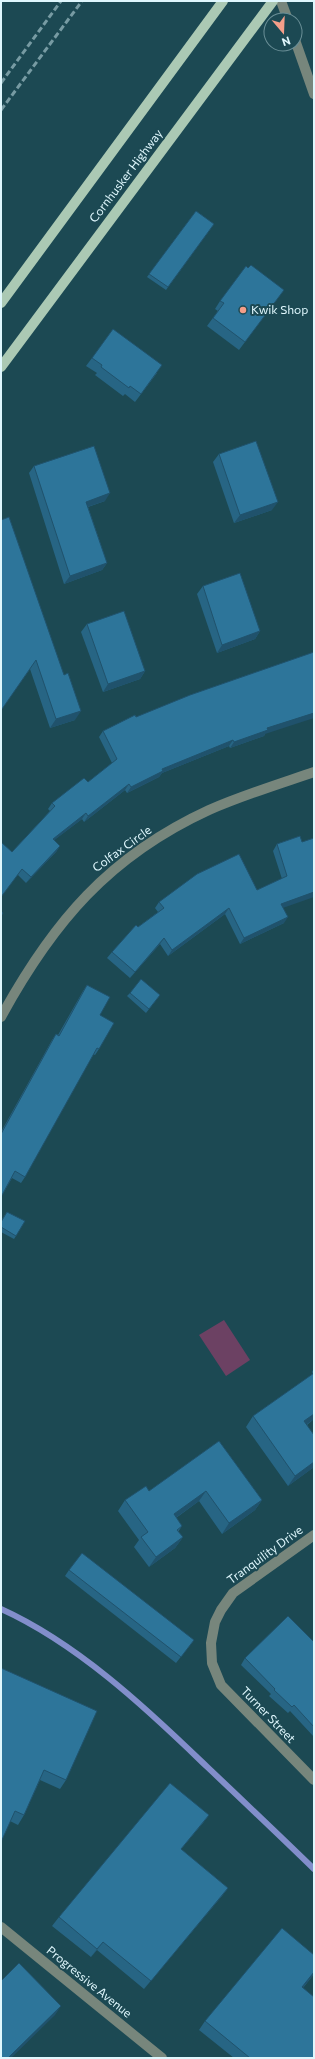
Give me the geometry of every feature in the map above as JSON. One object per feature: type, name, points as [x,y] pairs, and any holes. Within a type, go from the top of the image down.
[{"type":"main road","name":"Cornhusker Highway","points":[[1,303],[223,1]]},
{"type":"main road","name":"Cornhusker Highway","points":[[1,367],[273,1]]},
{"type":"street","points":[[281,1],[285,12]]},
{"type":"street","points":[[299,52],[314,94]]},
{"type":"street","name":"Colfax Circle","points":[[1,1017],[19,984],[47,942],[80,902],[114,868],[154,841],[209,810],[314,772]]},
{"type":"street","name":"Tranquility Drive","points":[[221,1685],[212,1663],[211,1643],[215,1622],[221,1610],[233,1593],[314,1536]]},
{"type":"street","name":"Turner Street","points":[[221,1685],[314,1780]]},
{"type":"street","name":"Progressive Avenue","points":[[1,1927],[162,2058]]},
{"type":"shaded area","points":[[224,1320],[250,1360],[226,1376],[199,1335]]},
{"type":"building","points":[[196,211],[214,224],[168,287],[149,274]]},
{"type":"building","name":"Kwik Shop","points":[[251,265],[284,290],[245,342],[213,318],[224,303],[220,301],[246,266],[248,268]]},
{"type":"building","points":[[113,329],[162,365],[141,394],[130,386],[129,388],[101,367],[102,365],[92,358]]},
{"type":"building","points":[[256,441],[278,502],[240,515],[219,454]]},
{"type":"building","points":[[94,446],[110,493],[86,502],[107,563],[70,576],[34,466]]},
{"type":"building","points":[[9,517],[64,675],[68,673],[81,711],[56,719],[36,660],[1,709],[1,520]]},
{"type":"building","points":[[240,573],[260,631],[222,645],[203,586]]},
{"type":"building","points":[[124,611],[145,671],[108,684],[87,624]]},
{"type":"building","points":[[314,652],[314,713],[267,728],[268,730],[234,742],[233,740],[162,769],[163,771],[131,787],[129,784],[88,816],[86,813],[53,839],[60,846],[31,877],[22,869],[1,897],[1,842],[12,852],[55,806],[52,803],[84,778],[88,782],[117,759],[103,731],[135,715],[136,717],[190,695]]},
{"type":"building","points":[[300,836],[302,842],[314,838],[314,892],[281,904],[288,917],[244,938],[229,908],[172,950],[164,938],[135,972],[112,952],[136,925],[138,927],[164,908],[159,902],[197,874],[239,854],[257,890],[287,876],[277,844]]},
{"type":"building","points":[[141,979],[160,995],[149,1009],[130,993]]},
{"type":"building","points":[[87,985],[110,997],[100,1015],[114,1023],[99,1049],[97,1048],[25,1177],[15,1171],[1,1197],[1,1134],[56,1034],[59,1036]]},
{"type":"building","points":[[7,1212],[25,1221],[16,1236],[1,1227],[1,1222]]},
{"type":"building","points":[[314,1373],[314,1414],[304,1421],[314,1435],[314,1462],[295,1476],[253,1416]]},
{"type":"building","points":[[219,1441],[262,1500],[229,1523],[206,1491],[174,1514],[182,1526],[177,1530],[183,1537],[156,1557],[141,1537],[148,1532],[125,1500],[146,1486],[149,1491]]},
{"type":"building","points":[[82,1553],[194,1640],[181,1657],[69,1570]]},
{"type":"building","points":[[288,1616],[314,1642],[314,1727],[294,1705],[292,1707],[274,1690],[275,1689],[245,1658]]},
{"type":"building","points":[[1,1668],[97,1711],[66,1780],[44,1770],[24,1815],[15,1811],[1,1842]]},
{"type":"building","points":[[170,1783],[209,1815],[181,1849],[228,1888],[151,1981],[103,1942],[97,1949],[59,1917]]},
{"type":"building","points":[[282,1928],[314,1955],[314,1972],[302,1987],[314,1997],[314,2058],[250,2058],[205,2021]]},
{"type":"building","points":[[19,1963],[61,2006],[8,2058],[1,2058],[1,1981]]},
{"type":"waterway","points":[[1,1609],[56,1639],[108,1677],[157,1719],[314,1869]]},
{"type":"railway","points":[[1,83],[61,1]]},
{"type":"railway","points":[[1,110],[82,1]]},
{"type":"place","name":"Kwik Shop","points":[[243,310]]}]
